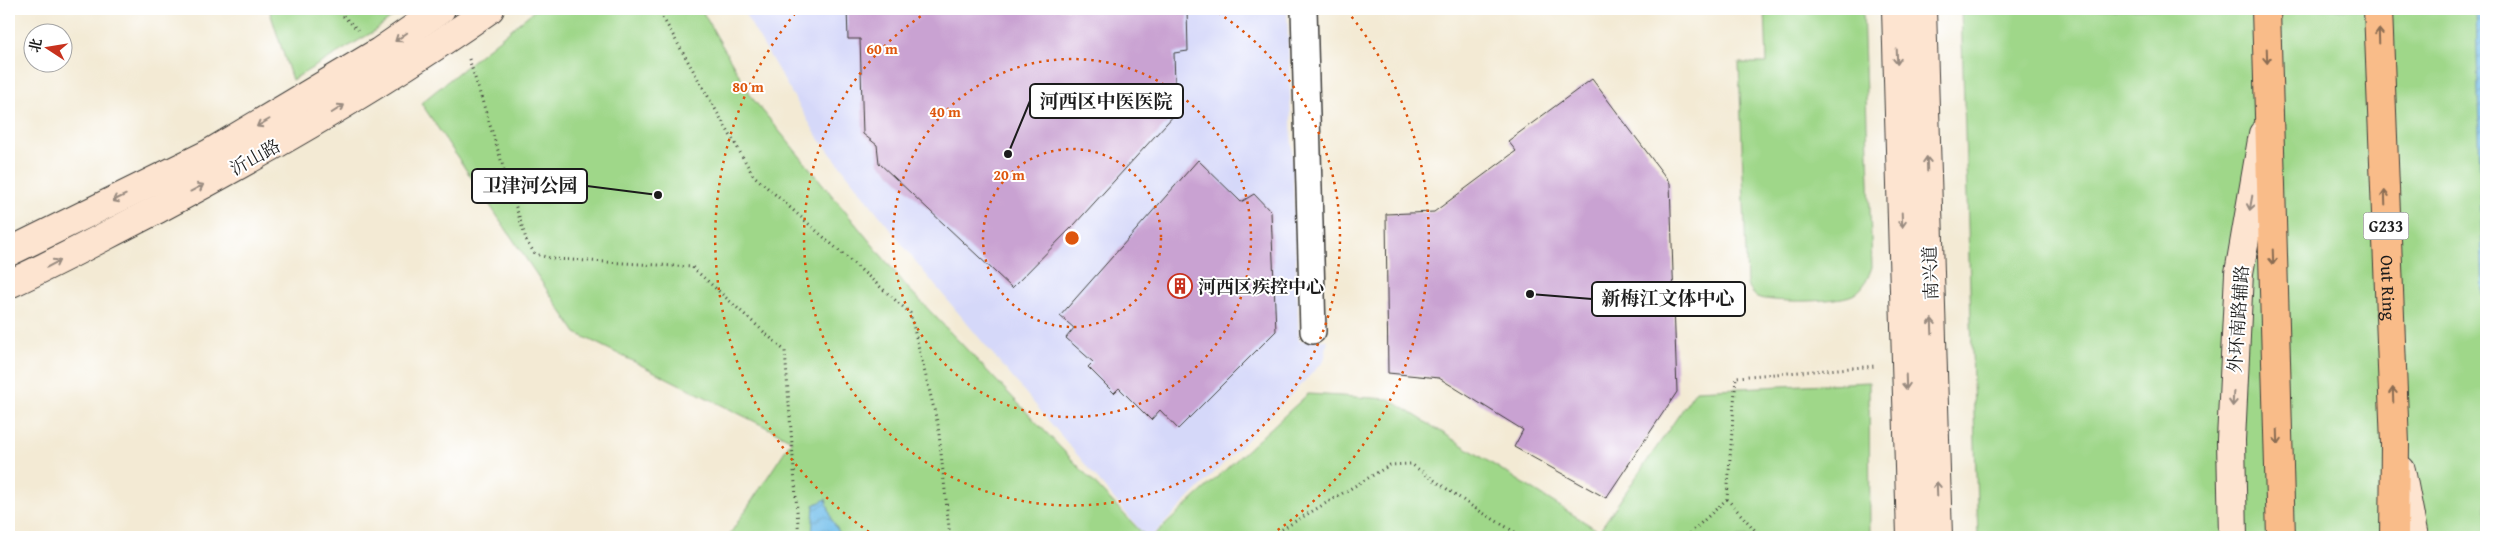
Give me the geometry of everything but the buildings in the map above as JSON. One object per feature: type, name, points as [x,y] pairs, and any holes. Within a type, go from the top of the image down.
[{"type":"highway","points":[[2266,9],[2280,537]]},
{"type":"highway","name":"Out Ring","points":[[2378,9],[2395,444],[2394,537]]},
{"type":"street","name":"沂山路","points":[[9,252],[210,154],[379,52],[441,9]]},
{"type":"street","name":"沂山路","points":[[9,284],[46,268],[240,166],[327,116],[490,9]]},
{"type":"street","points":[[1304,9],[1313,331]]},
{"type":"street","name":"南兴道","points":[[1896,9],[1911,537]]},
{"type":"street","name":"南兴道","points":[[1922,9],[1938,537]]},
{"type":"street","name":"外环南路辅路","points":[[2233,537],[2231,440],[2239,273],[2269,103]]},
{"type":"street","points":[[2395,444],[2414,537]]},
{"type":"path","points":[[658,9],[753,175],[910,313],[938,425],[950,537]]},
{"type":"path","points":[[459,30],[527,242],[536,254],[554,259],[692,267],[785,351],[800,537]]},
{"type":"path","points":[[1686,537],[1726,499],[1736,377],[1906,364]]},
{"type":"path","points":[[1269,537],[1390,465],[1411,464],[1473,507],[1522,537]]},
{"type":"path","points":[[1726,499],[1761,537]]},
{"type":"shaded area","points":[[742,9],[1287,9],[1299,341],[1328,340],[1324,361],[1151,537],[1146,537],[924,272],[817,136]]},
{"type":"green space","points":[[269,9],[403,9],[373,32],[292,80]]},
{"type":"green space","points":[[536,9],[701,9],[753,99],[908,288],[1146,537],[728,537],[792,440],[576,333],[421,103]]},
{"type":"green space","points":[[1765,9],[1863,9],[1872,267],[1862,288],[1856,293],[1838,299],[1808,301],[1765,299],[1757,297],[1747,285],[1739,63],[1767,63]]},
{"type":"green space","points":[[1961,9],[2486,9],[2486,537],[1978,537]]},
{"type":"green space","points":[[1869,382],[1870,537],[1152,537],[1308,394],[1389,399],[1599,531],[1696,390]]},
{"type":"water","points":[[2476,9],[2486,9],[2486,422],[2485,391]]},
{"type":"water","points":[[826,499],[832,520],[842,537],[812,537],[814,505]]},
{"type":"place","name":"河西区中医医院","points":[[1008,154]]},
{"type":"place","name":"卫津河公园","points":[[658,195]]},
{"type":"place","name":"河西区疾控中心","points":[[1180,286]]},
{"type":"place","name":"新梅江文体中心","points":[[1530,294]]}]
